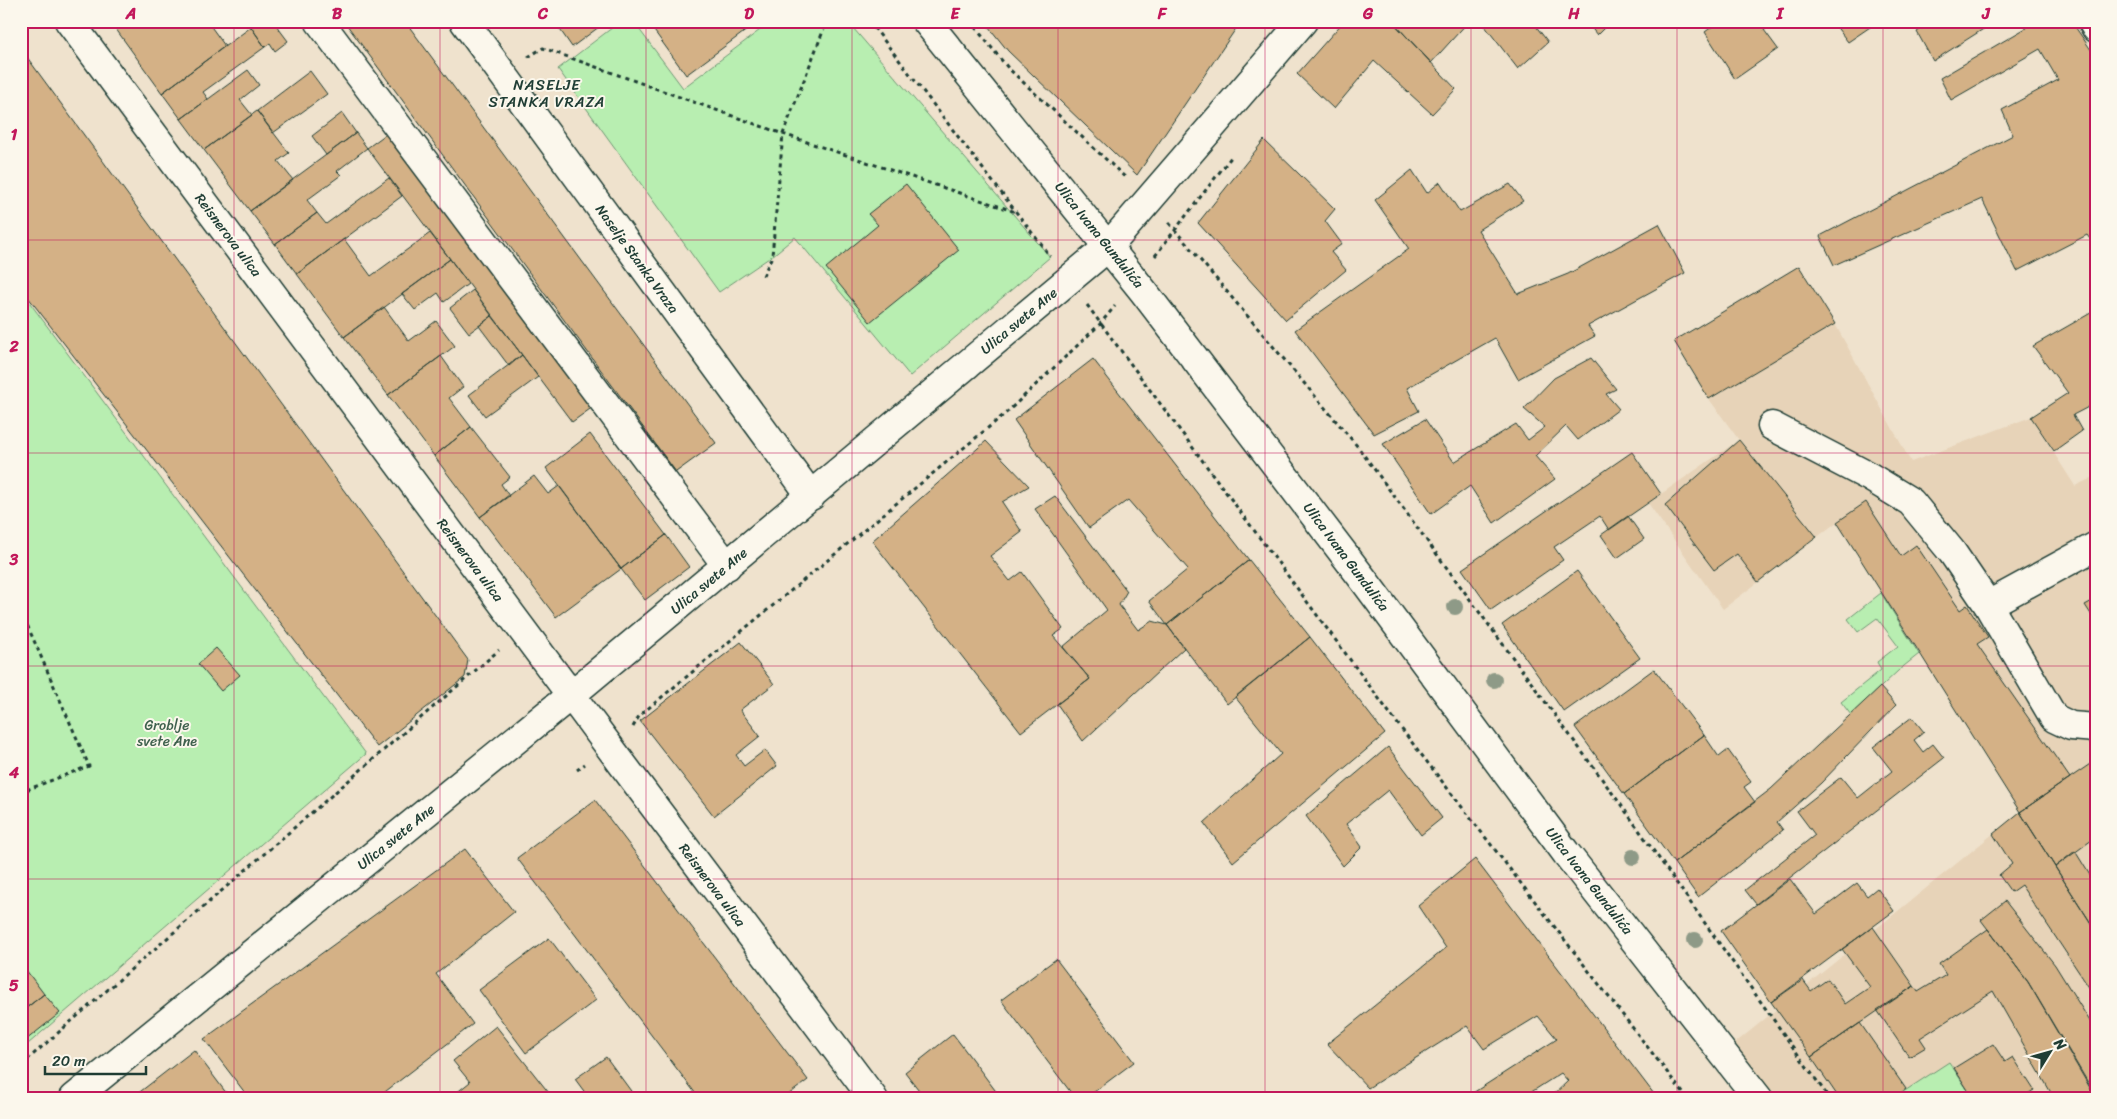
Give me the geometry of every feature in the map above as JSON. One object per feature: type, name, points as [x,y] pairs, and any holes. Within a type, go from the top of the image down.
[{"type":"street","name":"Reisnerova ulica","points":[[69,21],[873,1098]]},
{"type":"street","points":[[319,21],[727,566]]},
{"type":"street","name":"Naselje Stanka Vraza","points":[[464,21],[811,496]]},
{"type":"street","name":"Ulica Ivana Gundulića","points":[[926,21],[1135,281],[1363,579],[1566,853],[1758,1098]]},
{"type":"street","name":"Ulica svete Ane","points":[[74,1098],[571,695],[1108,247],[1303,21]]},
{"type":"street","points":[[2092,21],[2096,28]]},
{"type":"street","points":[[1772,426],[1870,476],[1911,502],[1952,552],[1988,605],[2054,718],[2070,726],[2096,728]]},
{"type":"street","points":[[1988,605],[2096,546]]},
{"type":"path","points":[[762,276],[772,256],[783,134],[828,21]]},
{"type":"path","points":[[869,21],[1068,280],[1400,727],[1687,1098]]},
{"type":"path","points":[[970,21],[1008,68],[1149,200],[1358,447],[1624,809],[1829,1098]]},
{"type":"path","points":[[502,73],[542,48],[783,134],[1016,212]]},
{"type":"path","points":[[577,770],[633,728],[639,716],[1006,413],[1100,324],[1176,231],[1234,153]]},
{"type":"path","points":[[21,611],[89,766],[21,792]]},
{"type":"path","points":[[21,1064],[492,654],[524,632]]},
{"type":"shaded area","points":[[1799,266],[1835,324],[1911,462],[2031,417],[2075,486],[2096,476],[2096,1098],[1777,1098],[1734,1044],[2020,812],[1837,522],[1723,609],[1648,503],[1739,440],[1709,399],[1674,341]]},
{"type":"green space","points":[[621,21],[633,21],[683,88],[772,21],[847,21],[1050,257],[910,376],[795,237],[772,256],[719,292],[558,69]]},
{"type":"green space","name":"Groblje svete Ane","points":[[21,291],[366,754],[21,1050]]},
{"type":"green space","points":[[1881,593],[1919,654],[1851,715],[1841,702],[1881,670],[1877,662],[1898,646],[1877,618],[1858,632],[1848,619]]},
{"type":"green space","points":[[1949,1062],[1973,1098],[1894,1098]]},
{"type":"building","points":[[118,21],[207,21],[225,46],[162,93],[113,25]]},
{"type":"building","points":[[260,21],[273,21],[288,41],[275,51],[270,43],[265,47],[251,27]]},
{"type":"building","points":[[344,21],[405,21],[716,443],[676,472]]},
{"type":"building","points":[[554,21],[607,21],[572,47]]},
{"type":"building","points":[[647,21],[759,21],[686,75]]},
{"type":"building","points":[[984,21],[1230,21],[1237,27],[1137,175],[1008,51]]},
{"type":"building","points":[[1344,21],[1392,21],[1456,89],[1432,114],[1374,61],[1334,109],[1297,74]]},
{"type":"building","points":[[1392,21],[1469,21],[1431,63]]},
{"type":"building","points":[[1481,21],[1532,21],[1548,42],[1518,69]]},
{"type":"building","points":[[1586,21],[1611,21],[1597,35]]},
{"type":"building","points":[[1720,21],[1778,21],[1764,30],[1778,49],[1735,79],[1705,32]]},
{"type":"building","points":[[1832,21],[1879,21],[1848,42]]},
{"type":"building","points":[[1932,21],[1996,21],[1933,61],[1917,32]]},
{"type":"building","points":[[2023,21],[2071,21],[2096,57],[2096,247],[2087,235],[2017,271],[1982,199],[1834,265],[1820,236],[2013,135],[2002,110],[2058,80],[2040,49],[1951,100],[1940,78],[2026,28]]},
{"type":"building","points":[[251,27],[265,47],[203,92],[208,99],[181,119],[162,93]]},
{"type":"building","points":[[21,49],[468,660],[465,677],[377,747],[21,288]]},
{"type":"building","points":[[248,70],[259,85],[240,100],[252,115],[204,150],[181,119]]},
{"type":"building","points":[[310,71],[327,94],[273,133],[257,111]]},
{"type":"building","points":[[257,111],[289,153],[278,161],[293,180],[250,211],[204,150]]},
{"type":"building","points":[[342,113],[356,133],[326,155],[312,136]]},
{"type":"building","points":[[393,129],[597,404],[572,422],[367,148]]},
{"type":"building","points":[[356,133],[367,148],[337,171],[341,175],[307,200],[317,213],[275,244],[250,211]]},
{"type":"building","points":[[1264,140],[1335,209],[1325,221],[1342,244],[1331,252],[1346,270],[1286,320],[1198,223]]},
{"type":"building","points":[[1412,170],[1427,193],[1440,182],[1460,212],[1510,184],[1523,201],[1478,230],[1518,294],[1568,274],[1659,224],[1685,273],[1588,326],[1595,336],[1518,379],[1495,338],[1407,388],[1419,411],[1374,434],[1295,330],[1409,249],[1375,200]]},
{"type":"building","points":[[389,178],[402,196],[297,274],[275,244],[317,213],[326,224]]},
{"type":"building","points":[[906,184],[959,250],[870,322],[826,268],[878,225],[868,214]]},
{"type":"building","points":[[430,233],[450,259],[344,337],[297,274],[344,239],[371,276]]},
{"type":"building","points":[[450,259],[468,284],[444,302],[438,293],[415,310],[402,294]]},
{"type":"building","points":[[1799,266],[1835,324],[1709,399],[1674,341]]},
{"type":"building","points":[[473,290],[492,316],[469,333],[450,308]]},
{"type":"building","points":[[384,307],[409,341],[436,321],[455,346],[388,395],[344,337]]},
{"type":"building","points":[[2096,310],[2096,403],[2073,415],[2082,431],[2054,451],[2031,417],[2068,393],[2033,346]]},
{"type":"building","points":[[492,316],[522,355],[509,366],[479,326]]},
{"type":"building","points":[[522,355],[538,377],[485,416],[469,395]]},
{"type":"building","points":[[441,356],[463,387],[449,398],[471,427],[434,456],[388,395]]},
{"type":"building","points":[[1591,358],[1616,389],[1606,394],[1619,409],[1578,440],[1566,426],[1535,456],[1555,479],[1494,523],[1470,486],[1431,514],[1383,444],[1425,419],[1454,462],[1516,424],[1528,440],[1545,427],[1524,409],[1554,378]]},
{"type":"building","points":[[1093,359],[1249,560],[1167,625],[1149,601],[1188,569],[1128,500],[1089,528],[1014,420]]},
{"type":"building","points":[[471,427],[510,477],[501,484],[509,496],[480,517],[434,456]]},
{"type":"building","points":[[590,434],[666,535],[621,569],[546,468]]},
{"type":"building","points":[[1739,440],[1817,537],[1758,582],[1737,554],[1714,570],[1665,505]]},
{"type":"building","points":[[986,441],[1029,486],[1002,502],[1022,532],[990,556],[1010,581],[1022,572],[1063,629],[1053,636],[1090,679],[1021,732],[872,541]]},
{"type":"building","points":[[1632,452],[1661,494],[1609,530],[1600,516],[1554,547],[1563,560],[1491,610],[1462,569]]},
{"type":"building","points":[[534,476],[548,494],[559,486],[621,569],[556,617],[480,517]]},
{"type":"building","points":[[1055,496],[1127,591],[1119,605],[1138,630],[1152,621],[1167,625],[1184,648],[1083,741],[1057,704],[1090,679],[1063,647],[1107,610],[1035,509]]},
{"type":"building","points":[[1866,502],[1901,556],[1916,545],[1960,610],[1967,605],[1988,637],[1977,644],[2070,778],[2020,812],[1837,522]]},
{"type":"building","points":[[1628,516],[1644,539],[1617,558],[1601,535]]},
{"type":"building","points":[[666,535],[689,567],[645,600],[621,569]]},
{"type":"building","points":[[1249,560],[1310,637],[1227,704],[1167,625]]},
{"type":"building","points":[[1577,571],[1640,658],[1564,712],[1502,625]]},
{"type":"building","points":[[2096,599],[2096,622],[2085,605]]},
{"type":"building","points":[[1310,637],[1385,734],[1233,862],[1204,823],[1281,754],[1235,697]]},
{"type":"building","points":[[741,642],[774,684],[740,710],[760,736],[736,755],[744,766],[765,750],[777,766],[714,816],[640,721]]},
{"type":"building","points":[[216,648],[240,675],[221,691],[198,664]]},
{"type":"building","points":[[1654,669],[1704,735],[1624,794],[1575,727]]},
{"type":"building","points":[[1880,687],[1896,705],[1821,783],[1777,822],[1783,830],[1698,897],[1674,863],[1771,789]]},
{"type":"building","points":[[1912,717],[1924,732],[1914,740],[1923,752],[1933,744],[1944,758],[1756,904],[1745,890],[1815,835],[1797,811],[1841,777],[1858,798],[1892,771],[1873,747]]},
{"type":"building","points":[[1704,735],[1719,757],[1728,750],[1751,782],[1744,787],[1755,802],[1674,863],[1624,794]]},
{"type":"building","points":[[1388,747],[1442,818],[1421,835],[1388,790],[1346,824],[1362,847],[1343,866],[1306,816]]},
{"type":"building","points":[[2096,760],[2096,837],[2055,867],[2020,812]]},
{"type":"building","points":[[595,800],[808,1080],[784,1098],[699,1098],[517,858]]},
{"type":"building","points":[[2020,812],[2096,931],[2096,998],[2021,885],[2011,892],[1999,875],[2012,864],[1993,834]]},
{"type":"building","points":[[465,849],[514,912],[436,974],[473,1024],[377,1098],[249,1098],[204,1039]]},
{"type":"building","points":[[2075,851],[2096,885],[2096,931],[2055,867]]},
{"type":"building","points":[[1475,859],[1657,1098],[1550,1098],[1568,1081],[1561,1073],[1522,1098],[1465,1098],[1557,1039],[1538,1016],[1484,1049],[1467,1026],[1368,1088],[1327,1044],[1446,948],[1418,906]]},
{"type":"building","points":[[1790,879],[1816,914],[1857,883],[1867,896],[1877,888],[1894,911],[1771,1002],[1721,931]]},
{"type":"building","points":[[2005,901],[2055,965],[2096,1031],[2096,1096],[2028,982],[1981,920]]},
{"type":"building","points":[[1873,927],[1914,986],[1811,1057],[1771,1002],[1803,980],[1811,991],[1828,979],[1845,1004],[1870,987],[1842,949]]},
{"type":"building","points":[[1988,929],[2028,982],[2096,1098],[2054,1098],[1993,991],[1920,1038],[1926,1047],[1909,1057],[1877,1010],[1914,986],[1918,992],[1946,975],[1939,964]]},
{"type":"building","points":[[549,938],[596,1000],[526,1053],[479,990]]},
{"type":"building","points":[[1056,959],[1134,1062],[1086,1098],[1075,1098],[1001,1000]]},
{"type":"building","points":[[26,970],[44,994],[21,1012],[21,974]]},
{"type":"building","points":[[44,994],[60,1013],[21,1044],[21,1012]]},
{"type":"building","points":[[1860,1023],[1906,1089],[1894,1098],[1839,1098],[1811,1057]]},
{"type":"building","points":[[496,1026],[553,1098],[450,1098],[470,1082],[453,1061]]},
{"type":"building","points":[[953,1034],[1001,1098],[925,1098],[905,1072]]},
{"type":"building","points":[[1993,1044],[2005,1062],[2013,1057],[2034,1090],[2021,1098],[1973,1098],[1954,1068]]},
{"type":"building","points":[[194,1050],[230,1098],[132,1098]]},
{"type":"building","points":[[606,1057],[636,1098],[589,1098],[575,1079]]},
{"type":"district","name":"NASELJE STANKA VRAZA","points":[[547,94]]}]
